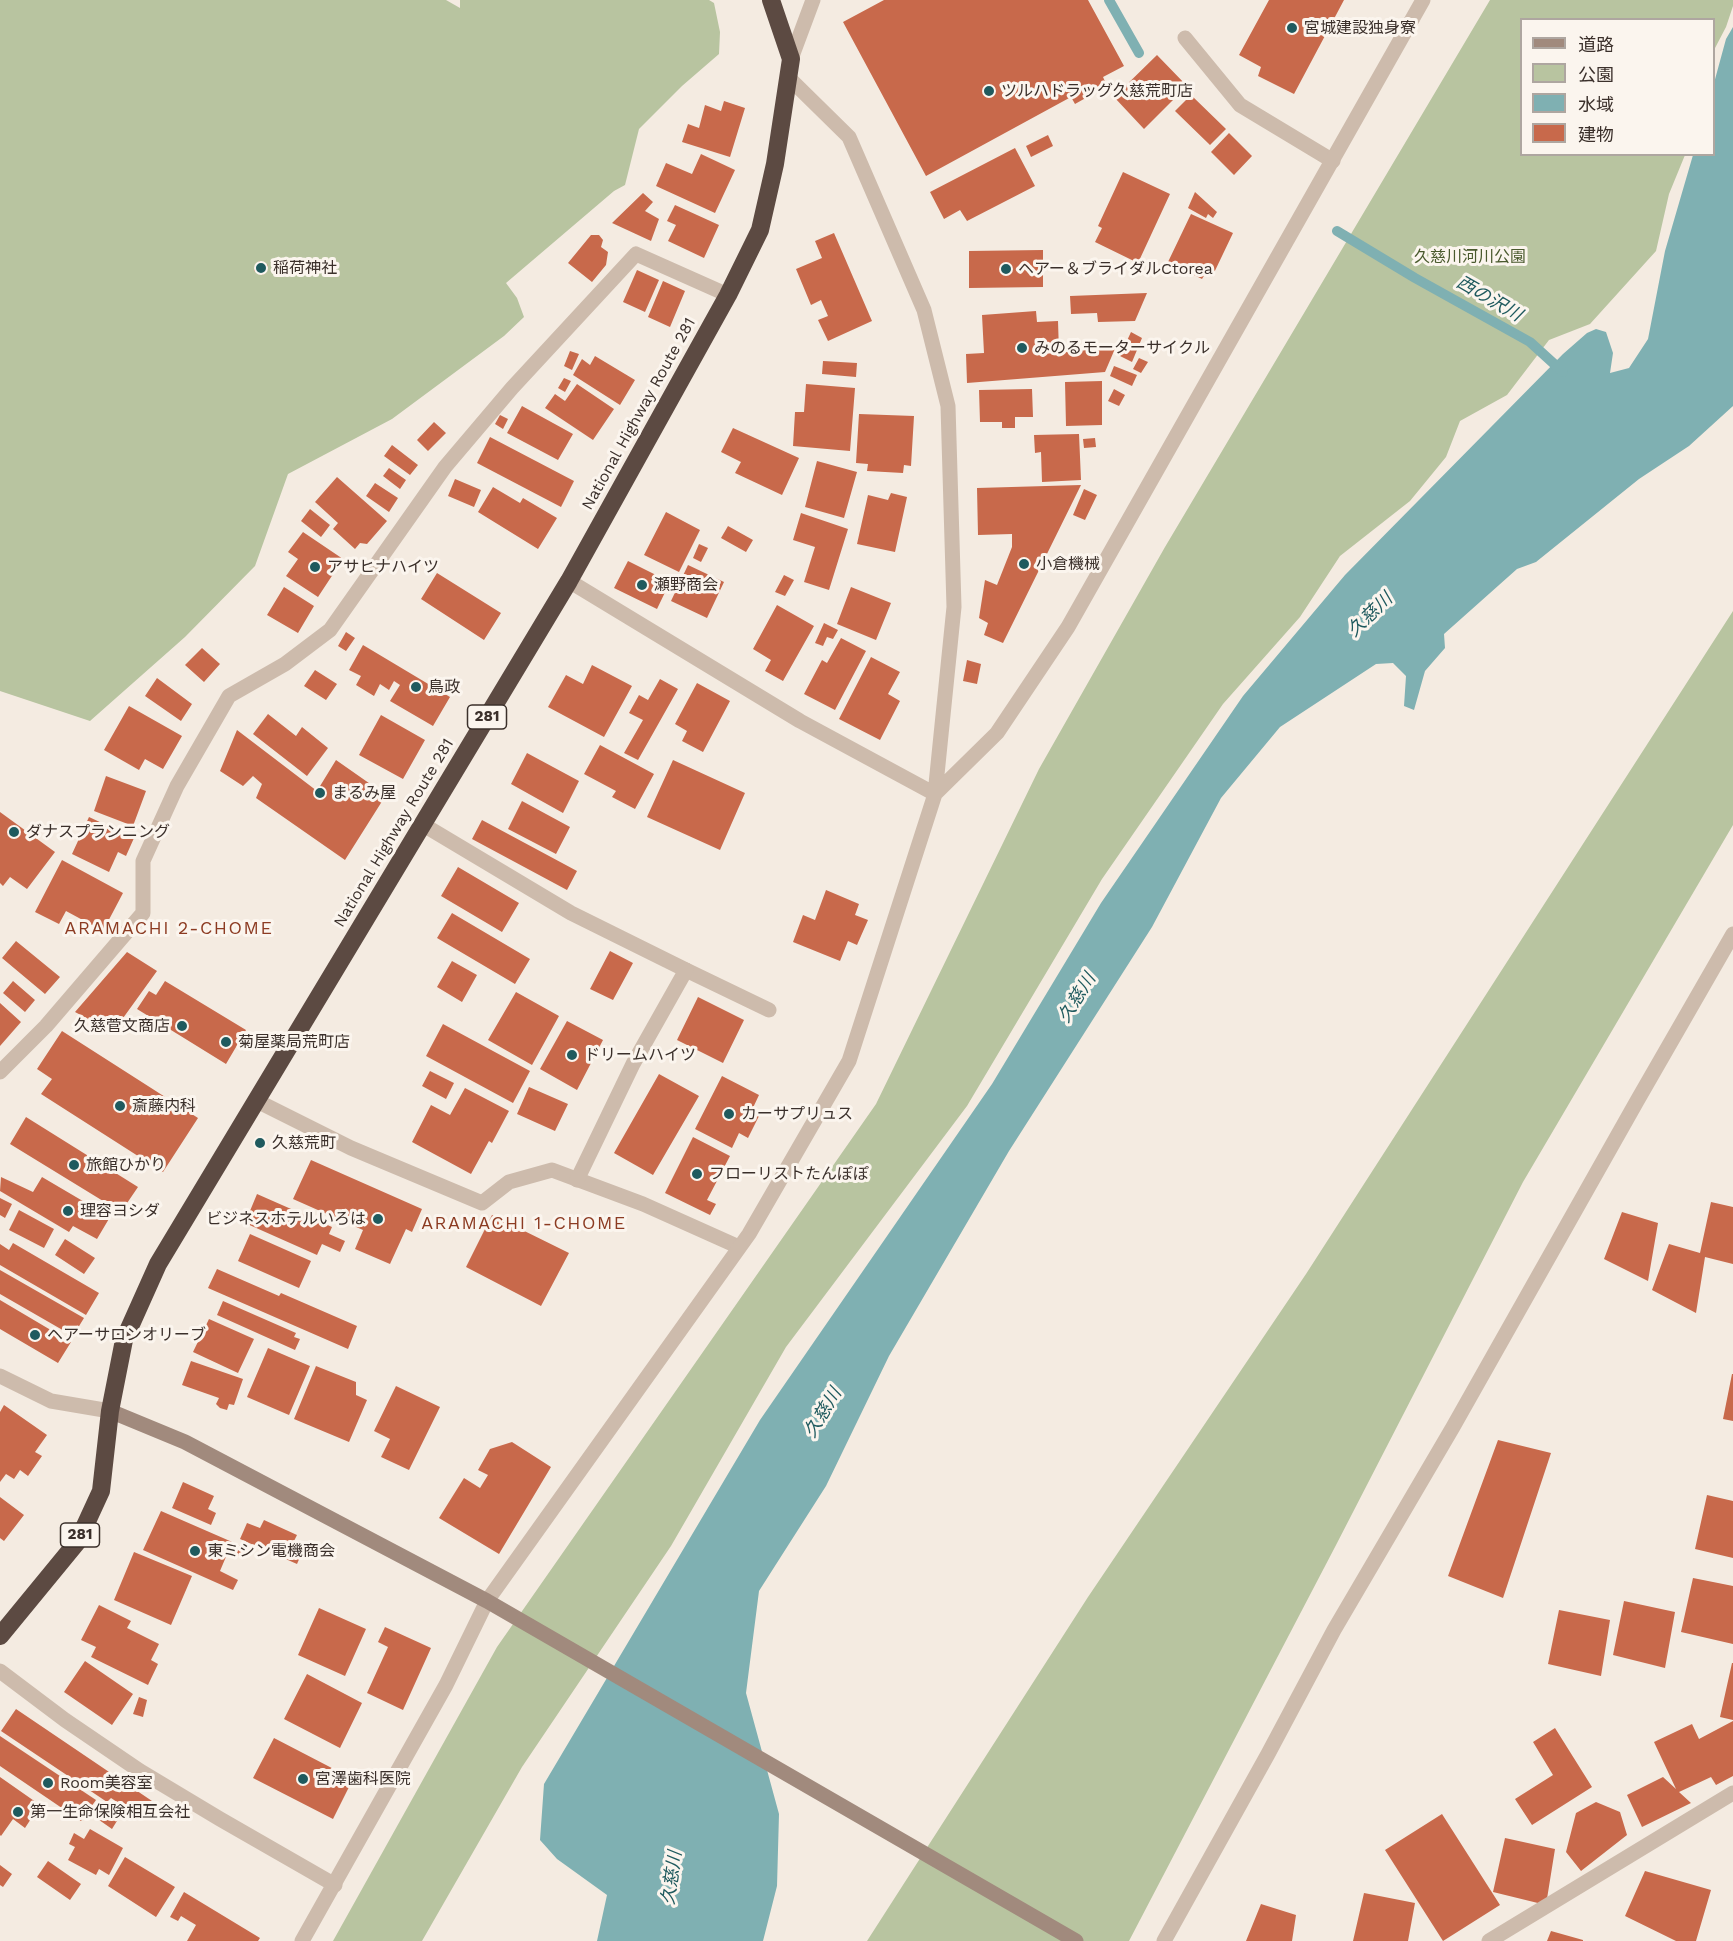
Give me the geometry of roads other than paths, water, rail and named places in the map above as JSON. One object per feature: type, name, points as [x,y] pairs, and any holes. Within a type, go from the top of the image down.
[{"type":"highway","name":"National Highway Route 281","points":[[0,1636],[78,1541],[101,1491],[110,1411],[124,1340],[158,1264],[569,580],[728,296],[759,230],[775,164],[789,78],[791,59],[771,0]]},
{"type":"street","points":[[791,59],[813,0]]},
{"type":"street","points":[[935,794],[998,733],[1068,627],[1423,0]]},
{"type":"street","points":[[1185,38],[1240,105],[1333,161]]},
{"type":"street","points":[[302,1941],[446,1685],[487,1601],[749,1234],[849,1061],[935,794],[954,607],[948,406],[924,310],[849,137],[789,78]]},
{"type":"street","points":[[0,1072],[46,1026],[143,913],[143,861],[177,786],[229,696],[285,664],[330,630],[446,467],[512,388],[636,254],[728,296]]},
{"type":"street","points":[[569,580],[800,721],[935,794]]},
{"type":"street","points":[[422,824],[571,913],[769,1011]]},
{"type":"street","points":[[1164,1941],[1334,1630],[1459,1417],[1733,934]]},
{"type":"street","points":[[577,1179],[633,1064],[686,970]]},
{"type":"street","points":[[256,1101],[351,1148],[482,1203],[509,1182],[552,1170],[643,1204],[739,1247]]},
{"type":"street","points":[[0,1376],[51,1401],[110,1411],[185,1442],[507,1612],[1076,1941]]},
{"type":"street","points":[[0,1671],[65,1720],[140,1771],[334,1885]]},
{"type":"street","points":[[1489,1941],[1733,1792]]},
{"type":"water","name":"久慈川","points":[[1733,27],[1733,406],[1689,446],[1639,479],[1536,562],[1517,569],[1444,634],[1445,648],[1425,671],[1414,710],[1404,706],[1406,676],[1393,663],[1376,664],[1280,727],[1221,798],[1152,927],[1009,1151],[889,1356],[826,1486],[759,1591],[746,1693],[779,1814],[777,1886],[763,1941],[597,1941],[607,1895],[557,1859],[540,1840],[544,1784],[760,1420],[992,1084],[1101,903],[1243,696],[1345,575],[1563,354],[1587,333],[1596,329],[1606,332],[1613,353],[1610,373],[1629,368],[1648,339],[1665,251],[1693,156],[1715,156],[1715,79],[1726,39]]},
{"type":"waterway","name":"西の沢川","points":[[1109,0],[1139,53]]},
{"type":"waterway","name":"西の沢川","points":[[1337,231],[1415,278],[1530,342],[1563,372]]},
{"type":"place","name":"宮城建設独身寮","points":[[1292,28]]},
{"type":"place","name":"ツルハドラッグ久慈荒町店","points":[[989,91]]},
{"type":"place","name":"稲荷神社","points":[[261,268]]},
{"type":"place","name":"ヘアー＆ブライダルCtorea","points":[[1006,269]]},
{"type":"place","name":"みのるモーターサイクル","points":[[1022,348]]},
{"type":"place","name":"小倉機械","points":[[1024,564]]},
{"type":"place","name":"アサヒナハイツ","points":[[315,567]]},
{"type":"place","name":"瀬野商会","points":[[642,585]]},
{"type":"place","name":"鳥政","points":[[416,687]]},
{"type":"place","name":"まるみ屋","points":[[320,793]]},
{"type":"place","name":"ダナスプランニング","points":[[14,832]]},
{"type":"place","name":"久慈菅文商店","points":[[182,1026]]},
{"type":"place","name":"菊屋薬局荒町店","points":[[226,1042]]},
{"type":"place","name":"ドリームハイツ","points":[[572,1055]]},
{"type":"place","name":"斎藤内科","points":[[120,1106]]},
{"type":"place","name":"カーサプリュス","points":[[729,1114]]},
{"type":"place","name":"久慈荒町","points":[[260,1143]]},
{"type":"place","name":"旅館ひかり","points":[[74,1165]]},
{"type":"place","name":"フローリストたんぽぽ","points":[[697,1174]]},
{"type":"place","name":"理容ヨシダ","points":[[68,1211]]},
{"type":"place","name":"ビジネスホテルいろは","points":[[378,1219]]},
{"type":"place","name":"ヘアーサロンオリーブ","points":[[35,1335]]},
{"type":"place","name":"東ミシン電機商会","points":[[195,1551]]},
{"type":"place","name":"宮澤歯科医院","points":[[303,1779]]},
{"type":"place","name":"Room美容室","points":[[48,1783]]},
{"type":"place","name":"第一生命保険相互会社","points":[[18,1812]]},
{"type":"district","name":"ARAMACHI 2-CHOME","points":[[169,929]]},
{"type":"district","name":"ARAMACHI 1-CHOME","points":[[524,1224]]},
{"type":"park label","name":"久慈川河川公園","points":[[1470,257]]}]
